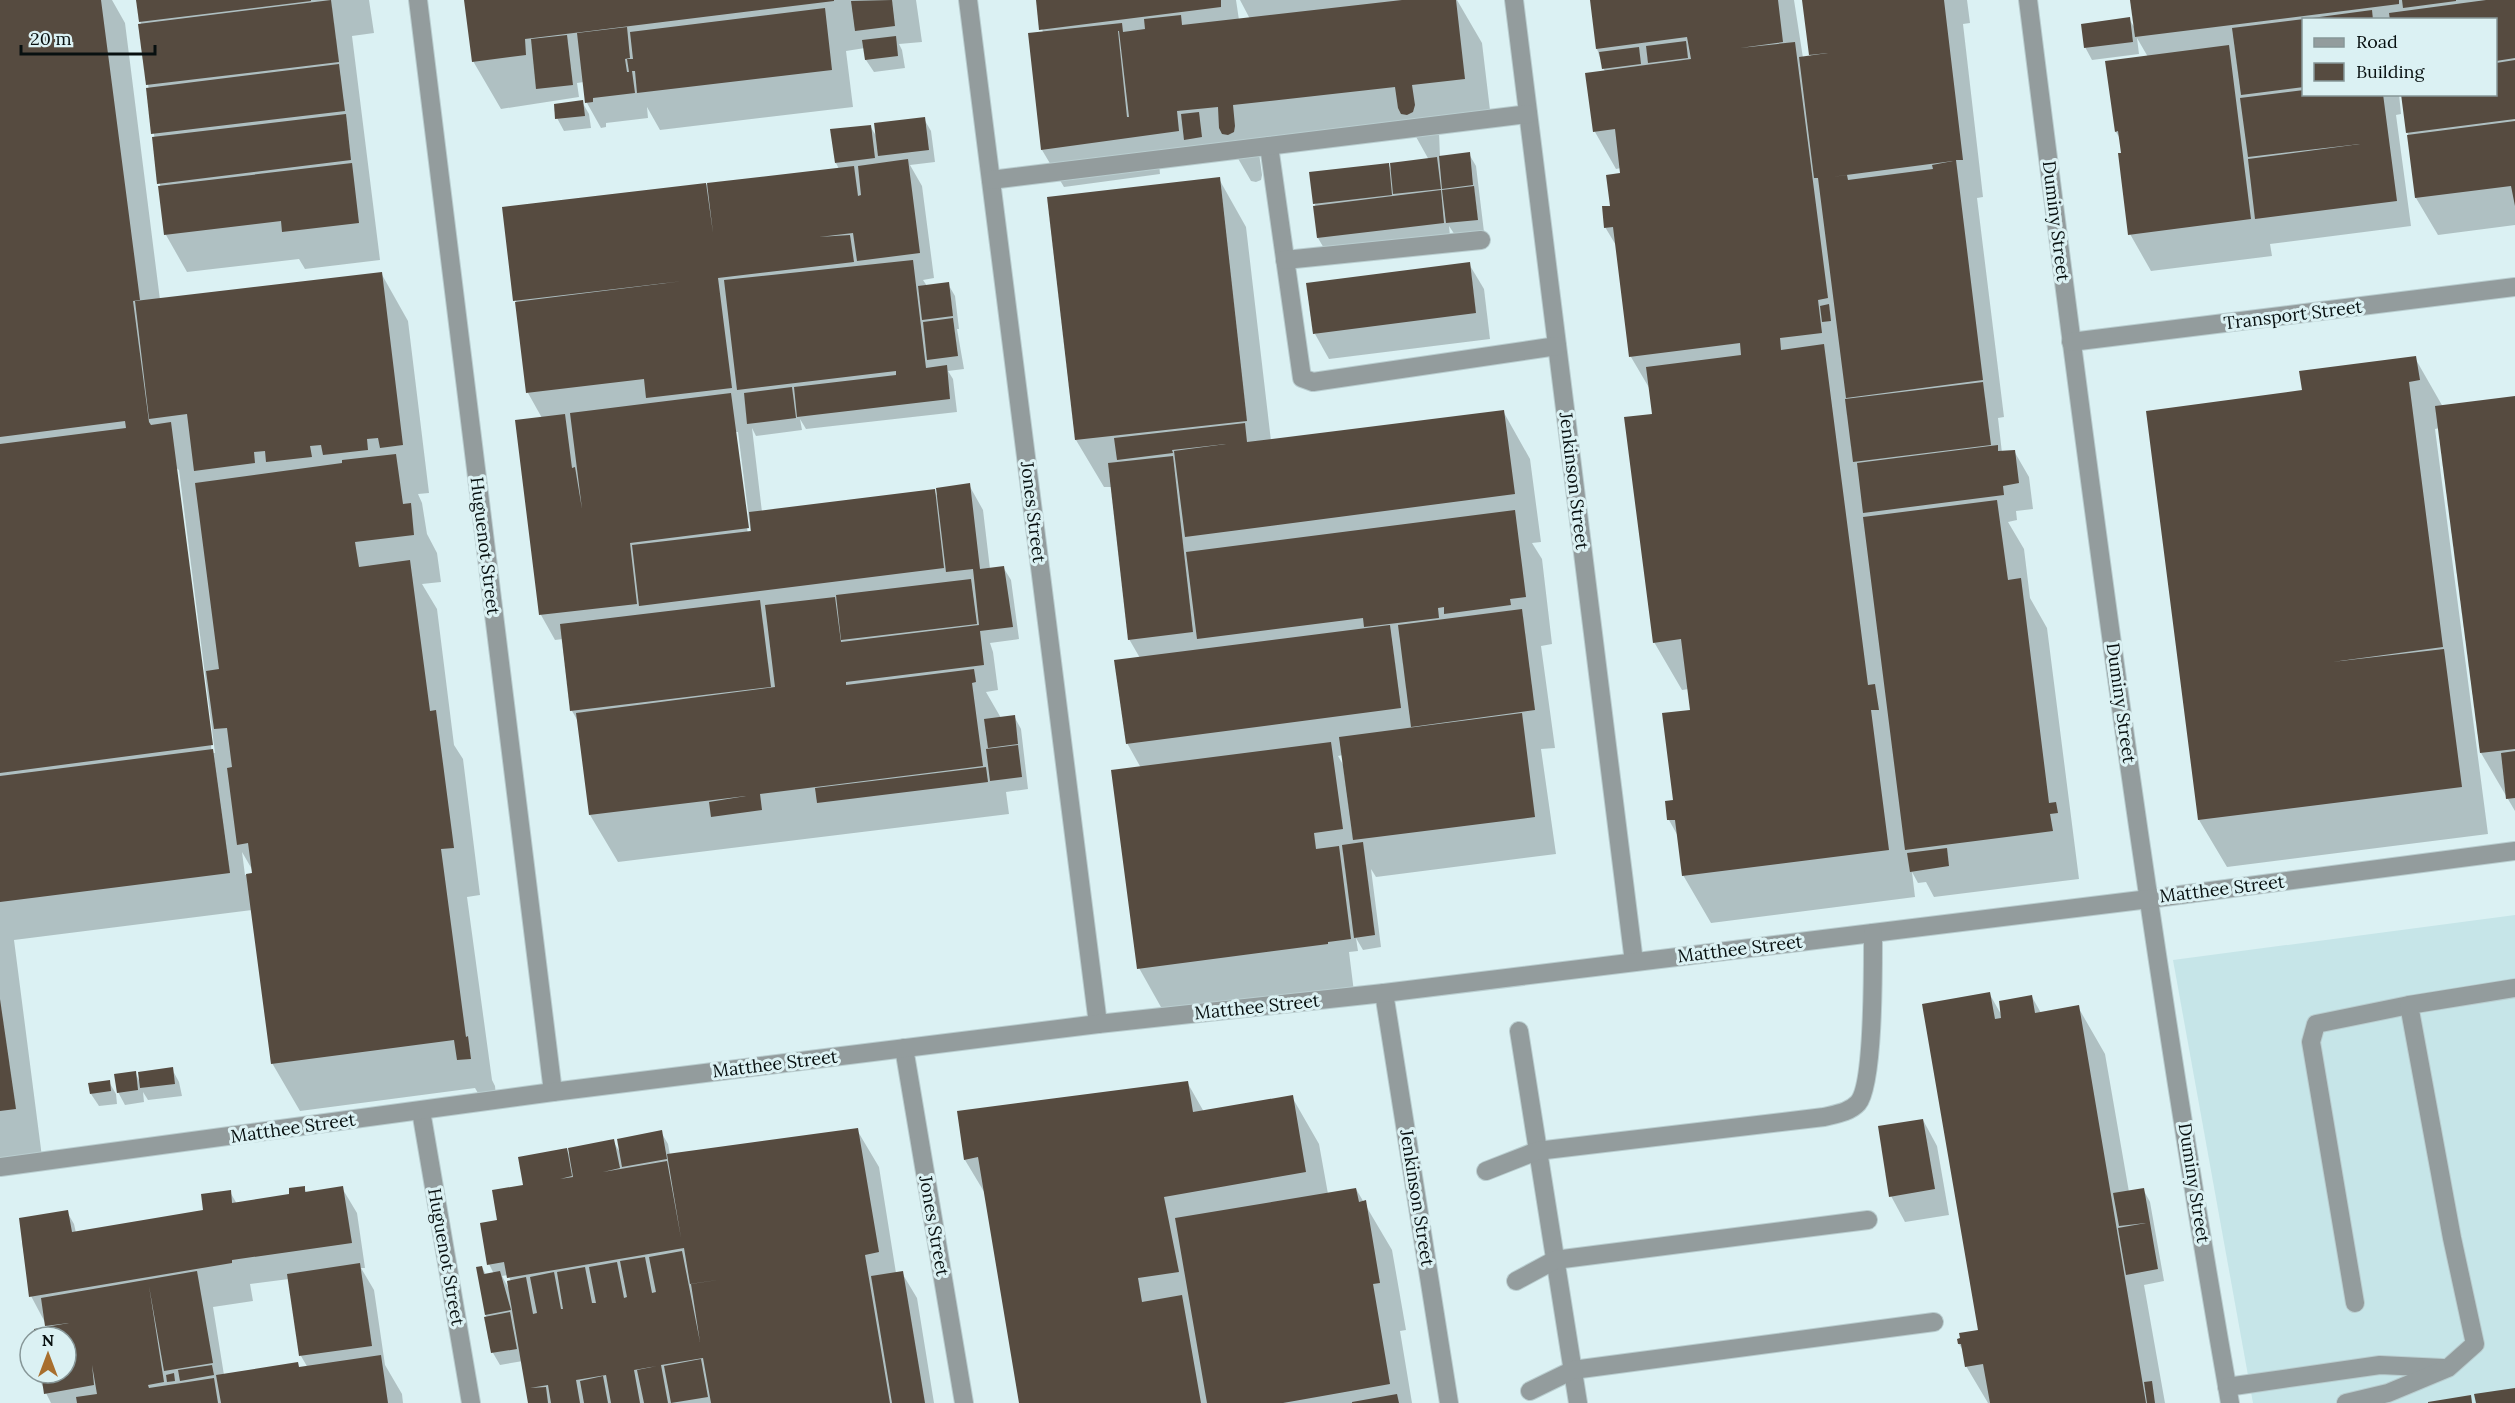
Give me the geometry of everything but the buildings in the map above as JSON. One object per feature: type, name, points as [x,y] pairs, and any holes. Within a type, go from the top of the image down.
[{"type":"street","name":"Huguenot Street","points":[[418,0],[553,1092]]},
{"type":"street","name":"Jones Street","points":[[968,0],[1098,1024]]},
{"type":"street","name":"Jenkinson Street","points":[[1514,0],[1634,962]]},
{"type":"street","name":"Duminy Street","points":[[2028,0],[2071,342],[2149,899],[2229,1395]]},
{"type":"street","points":[[991,180],[1528,114]]},
{"type":"street","points":[[1269,146],[1302,378],[1313,382],[1557,346]]},
{"type":"street","points":[[1285,260],[1481,240]]},
{"type":"street","name":"Transport Street","points":[[2071,342],[2515,287]]},
{"type":"street","name":"Matthee Street","points":[[0,1167],[553,1092],[1098,1024],[1384,993],[1873,933],[2515,851]]},
{"type":"street","points":[[1486,1171],[1537,1151],[1824,1117],[1849,1109],[1858,1103],[1864,1093],[1867,1074],[1873,989],[1873,933]]},
{"type":"street","points":[[2355,1303],[2311,1042],[2316,1024],[2409,1005],[2515,988]]},
{"type":"street","name":"Jenkinson Street","points":[[1384,993],[1449,1403]]},
{"type":"street","points":[[2346,1403],[2388,1393],[2448,1368],[2475,1344],[2452,1238],[2409,1005]]},
{"type":"street","points":[[1519,1031],[1578,1403]]},
{"type":"street","name":"Jones Street","points":[[904,1048],[963,1403]]},
{"type":"street","name":"Huguenot Street","points":[[421,1111],[471,1403]]},
{"type":"street","points":[[1516,1281],[1555,1260],[1868,1220]]},
{"type":"street","points":[[1530,1391],[1573,1370],[1934,1322]]},
{"type":"street","points":[[2229,1395],[2380,1365],[2448,1368]]},
{"type":"shaded area","points":[[2515,915],[2515,1403],[2253,1403],[2173,960]]}]
